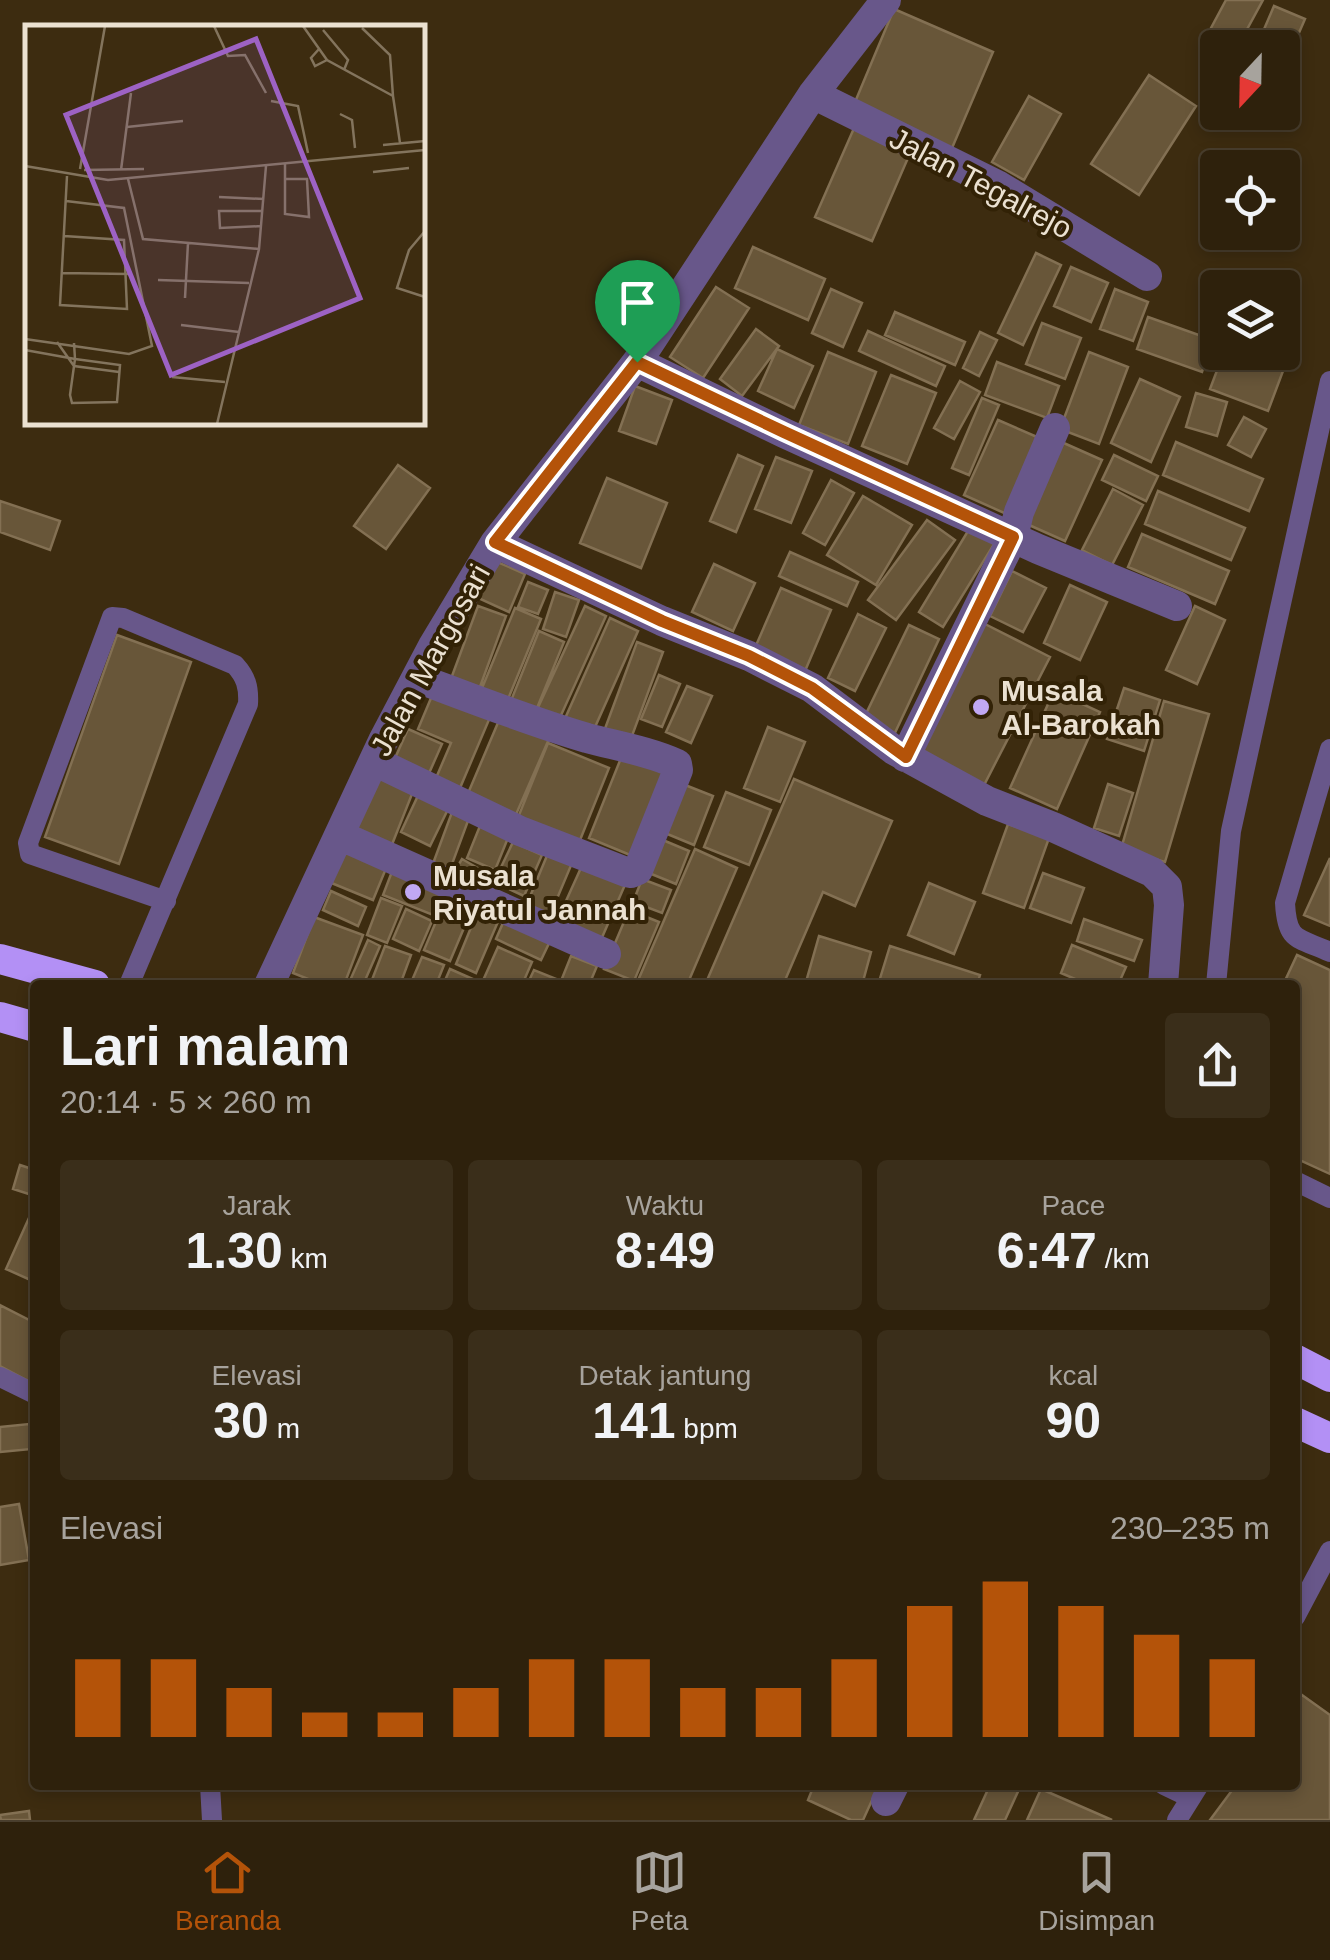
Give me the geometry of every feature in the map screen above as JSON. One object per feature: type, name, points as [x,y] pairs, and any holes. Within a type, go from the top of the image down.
[{"type":"highway","points":[[0,958],[77,980]]},
{"type":"highway","points":[[0,1017],[30,1026]]},
{"type":"highway","points":[[1300,1362],[1330,1377]]},
{"type":"highway","points":[[1300,1424],[1330,1438]]},
{"type":"street","points":[[886,0],[813,94],[637,362],[1013,537],[1177,606]]},
{"type":"street","name":"Jalan Tegalrejo","points":[[813,94],[999,186],[1147,276]]},
{"type":"street","name":"Jalan Margosari","points":[[270,980],[374,761],[495,542],[637,362]]},
{"type":"street","points":[[906,757],[1013,537],[1055,428]]},
{"type":"street","points":[[495,542],[662,621],[765,664],[812,688],[906,757],[987,801],[1152,872],[1167,886],[1170,905],[1163,980]]},
{"type":"street","points":[[374,761],[520,831],[631,873],[638,870],[678,770],[675,763],[520,716],[417,678]]},
{"type":"street","points":[[339,835],[606,954]]},
{"type":"lane","points":[[1216,980],[1231,831],[1330,381]]},
{"type":"lane","points":[[132,980],[166,901],[248,704],[249,690],[235,664],[123,618],[112,618],[28,850],[30,854],[166,901]]},
{"type":"lane","points":[[1330,749],[1285,903],[1287,926],[1293,935],[1330,952]]},
{"type":"lane","points":[[1300,1183],[1330,1198]]},
{"type":"lane","points":[[0,1378],[30,1392]]},
{"type":"lane","points":[[1300,1608],[1330,1551]]},
{"type":"lane","points":[[210,1790],[212,1820]]},
{"type":"lane","points":[[1177,1820],[1195,1791]]},
{"type":"building","points":[[1226,0],[1263,0],[1247,30],[1211,28]]},
{"type":"building","points":[[1274,6],[1305,19],[1300,31],[1264,30]]},
{"type":"building","points":[[894,9],[993,52],[949,155],[850,114]]},
{"type":"building","points":[[1149,75],[1196,106],[1139,195],[1091,164]]},
{"type":"building","points":[[1029,96],[1061,114],[1024,180],[992,162]]},
{"type":"building","points":[[855,126],[911,151],[872,241],[815,217]]},
{"type":"building","points":[[753,247],[825,279],[808,320],[735,288]]},
{"type":"building","points":[[1036,253],[1061,265],[1023,345],[998,333]]},
{"type":"building","points":[[1071,267],[1108,283],[1091,322],[1054,306]]},
{"type":"building","points":[[716,287],[749,308],[703,378],[670,357]]},
{"type":"building","points":[[831,289],[862,303],[843,347],[812,333]]},
{"type":"building","points":[[1115,289],[1148,302],[1133,341],[1100,329]]},
{"type":"building","points":[[895,312],[965,342],[955,365],[885,335]]},
{"type":"building","points":[[1148,317],[1200,335],[1203,370],[1202,372],[1137,349]]},
{"type":"building","points":[[1042,323],[1081,338],[1065,379],[1026,364]]},
{"type":"building","points":[[756,329],[779,346],[742,396],[720,379]]},
{"type":"building","points":[[868,331],[945,366],[936,386],[859,351]]},
{"type":"building","points":[[980,332],[997,340],[979,376],[963,368]]},
{"type":"building","points":[[777,349],[813,366],[794,408],[758,391]]},
{"type":"building","points":[[828,352],[876,372],[848,444],[799,425]]},
{"type":"building","points":[[1089,352],[1128,367],[1099,444],[1060,429]]},
{"type":"building","points":[[997,362],[1059,386],[1047,418],[985,395]]},
{"type":"building","points":[[1217,370],[1283,370],[1268,411],[1210,389]]},
{"type":"building","points":[[891,375],[936,393],[907,464],[862,446]]},
{"type":"building","points":[[1140,379],[1180,397],[1151,462],[1111,443]]},
{"type":"building","points":[[960,381],[980,392],[954,439],[934,428]]},
{"type":"building","points":[[635,386],[672,400],[656,444],[619,431]]},
{"type":"building","points":[[1196,393],[1227,402],[1217,436],[1186,427]]},
{"type":"building","points":[[982,398],[999,405],[969,475],[952,468]]},
{"type":"building","points":[[1244,417],[1266,429],[1251,457],[1228,445]]},
{"type":"building","points":[[998,420],[1044,440],[1011,516],[964,495]]},
{"type":"building","points":[[1057,440],[1102,460],[1065,541],[1020,521]]},
{"type":"building","points":[[1176,442],[1263,479],[1249,511],[1163,475]]},
{"type":"building","points":[[738,455],[763,466],[736,532],[710,521]]},
{"type":"building","points":[[1114,455],[1158,476],[1146,501],[1102,480]]},
{"type":"building","points":[[776,457],[812,471],[791,523],[755,509]]},
{"type":"building","points":[[398,465],[430,488],[386,549],[354,526]]},
{"type":"building","points":[[607,478],[667,503],[641,568],[580,543]]},
{"type":"building","points":[[831,480],[854,493],[825,545],[803,533]]},
{"type":"building","points":[[1113,489],[1143,505],[1112,565],[1082,550]]},
{"type":"building","points":[[1158,491],[1245,528],[1231,560],[1145,524]]},
{"type":"building","points":[[863,496],[912,525],[876,585],[827,555]]},
{"type":"building","points":[[0,501],[60,521],[50,550],[0,532]]},
{"type":"building","points":[[927,520],[955,540],[896,620],[868,600]]},
{"type":"building","points":[[971,526],[996,541],[943,627],[919,612]]},
{"type":"building","points":[[1142,534],[1229,571],[1215,604],[1128,567]]},
{"type":"building","points":[[790,552],[858,582],[847,606],[779,576]]},
{"type":"building","points":[[495,561],[525,574],[509,612],[478,598]]},
{"type":"building","points":[[714,564],[755,583],[733,631],[692,612]]},
{"type":"building","points":[[1012,571],[1046,588],[1023,632],[990,616]]},
{"type":"building","points":[[528,582],[548,590],[538,614],[518,607]]},
{"type":"building","points":[[1070,585],[1107,602],[1080,660],[1044,643]]},
{"type":"building","points":[[781,588],[831,610],[805,671],[754,650]]},
{"type":"building","points":[[555,592],[579,600],[566,637],[543,629]]},
{"type":"building","points":[[478,606],[506,616],[477,695],[449,684]]},
{"type":"building","points":[[585,606],[606,616],[557,724],[535,714]]},
{"type":"building","points":[[1195,606],[1225,620],[1197,684],[1166,670]]},
{"type":"building","points":[[515,608],[541,619],[506,704],[480,693]]},
{"type":"building","points":[[858,614],[886,628],[855,691],[828,678]]},
{"type":"building","points":[[610,618],[638,631],[591,736],[563,723]]},
{"type":"building","name":"Musala Al-Barokah","points":[[981,622],[1050,657],[981,791],[912,756]]},
{"type":"building","points":[[909,625],[939,639],[893,737],[862,722]]},
{"type":"building","points":[[539,631],[564,642],[535,713],[510,703]]},
{"type":"building","points":[[117,635],[191,662],[119,864],[45,837]]},
{"type":"building","points":[[637,642],[663,652],[629,744],[603,734]]},
{"type":"building","points":[[659,675],[680,684],[662,727],[641,719]]},
{"type":"building","points":[[687,686],[712,696],[691,743],[666,732]]},
{"type":"building","points":[[1124,688],[1160,700],[1144,751],[1107,739]]},
{"type":"building","points":[[434,691],[491,715],[457,795],[433,785],[451,743],[418,729]]},
{"type":"building","points":[[1054,691],[1100,712],[1057,809],[1010,788]]},
{"type":"building","points":[[1164,701],[1209,714],[1165,862],[1121,849]]},
{"type":"building","points":[[500,718],[549,739],[514,819],[466,798]]},
{"type":"building","points":[[768,727],[805,742],[780,802],[744,788]]},
{"type":"building","points":[[408,729],[442,744],[426,780],[392,765]]},
{"type":"building","points":[[548,743],[609,768],[576,850],[515,825]]},
{"type":"building","points":[[625,748],[671,767],[635,857],[589,838]]},
{"type":"building","points":[[379,769],[416,784],[389,852],[352,837]]},
{"type":"building","points":[[794,779],[892,821],[855,906],[823,892],[785,980],[707,980]]},
{"type":"building","points":[[680,783],[713,796],[694,845],[660,831]]},
{"type":"building","points":[[1108,784],[1133,793],[1119,836],[1094,828]]},
{"type":"building","points":[[422,787],[452,801],[430,846],[401,832]]},
{"type":"building","points":[[726,792],[771,810],[749,865],[704,847]]},
{"type":"building","points":[[455,804],[472,810],[448,875],[431,869]]},
{"type":"building","points":[[484,816],[512,828],[495,870],[467,858]]},
{"type":"building","points":[[1008,824],[1049,838],[1024,908],[983,893]]},
{"type":"building","points":[[658,838],[689,851],[676,884],[644,871]]},
{"type":"building","points":[[513,842],[542,855],[524,896],[494,882]]},
{"type":"building","points":[[551,846],[575,856],[548,920],[524,911]]},
{"type":"building","points":[[343,848],[387,866],[373,900],[329,882]]},
{"type":"building","points":[[695,849],[737,868],[689,980],[638,980]]},
{"type":"building","points":[[1330,858],[1330,926],[1304,915]]},
{"type":"building","points":[[462,859],[488,874],[479,892],[451,877]]},
{"type":"building","points":[[585,859],[628,878],[600,942],[556,923]]},
{"type":"building","name":"Musala Riyatul Jannah","points":[[393,869],[443,890],[433,915],[383,895]]},
{"type":"building","points":[[1043,873],[1084,888],[1071,923],[1030,908]]},
{"type":"building","points":[[642,879],[671,890],[662,913],[633,902]]},
{"type":"building","points":[[929,883],[975,902],[954,954],[908,935]]},
{"type":"building","points":[[331,891],[366,907],[358,926],[323,910]]},
{"type":"building","points":[[381,898],[402,906],[387,943],[367,935]]},
{"type":"building","points":[[446,898],[472,909],[450,961],[424,950]]},
{"type":"building","points":[[479,908],[500,917],[476,973],[456,964]]},
{"type":"building","points":[[406,909],[432,921],[419,951],[393,939]]},
{"type":"building","points":[[629,910],[659,922],[634,980],[604,969]]},
{"type":"building","points":[[506,916],[552,937],[541,960],[496,939]]},
{"type":"building","points":[[314,917],[363,935],[346,980],[310,980],[293,973]]},
{"type":"building","points":[[1084,919],[1142,940],[1134,961],[1077,941]]},
{"type":"building","points":[[819,936],[871,952],[863,980],[807,980]]},
{"type":"building","points":[[368,940],[380,946],[365,980],[350,980]]},
{"type":"building","points":[[1072,945],[1126,967],[1120,980],[1077,980],[1061,973]]},
{"type":"building","points":[[385,946],[411,955],[402,980],[372,980]]},
{"type":"building","points":[[890,946],[980,975],[978,980],[880,980]]},
{"type":"building","points":[[498,947],[532,962],[524,980],[483,980]]},
{"type":"building","points":[[1297,955],[1330,970],[1330,1174],[1300,1160],[1300,980],[1285,980]]},
{"type":"building","points":[[571,956],[597,966],[591,980],[561,980]]},
{"type":"building","points":[[422,957],[444,965],[438,980],[412,980]]},
{"type":"building","points":[[450,969],[475,980],[445,980]]},
{"type":"building","points":[[534,970],[559,980],[529,980]]},
{"type":"building","points":[[20,1165],[30,1168],[30,1194],[13,1189]]},
{"type":"building","points":[[30,1216],[30,1280],[6,1269]]},
{"type":"building","points":[[0,1305],[30,1320],[30,1382],[0,1366]]},
{"type":"building","points":[[29,1424],[30,1449],[0,1452],[0,1427]]},
{"type":"building","points":[[19,1504],[29,1560],[0,1565],[0,1507]]},
{"type":"building","points":[[1302,1695],[1330,1715],[1330,1820],[1210,1820],[1232,1790],[1300,1790]]},
{"type":"building","points":[[812,1790],[877,1790],[863,1820],[851,1820],[808,1800]]},
{"type":"building","points":[[988,1790],[1019,1790],[1005,1820],[974,1820]]},
{"type":"building","points":[[1043,1790],[1112,1820],[1027,1820]]},
{"type":"building","points":[[29,1811],[30,1820],[1,1820],[0,1815]]},
{"type":"place","name":"Musala Al-Barokah","points":[[981,707]]},
{"type":"place","name":"Musala Riyatul Jannah","points":[[413,892]]},
{"type":"route","points":[[637,362],[1013,537],[906,757],[812,688],[495,542],[637,362]]}]
